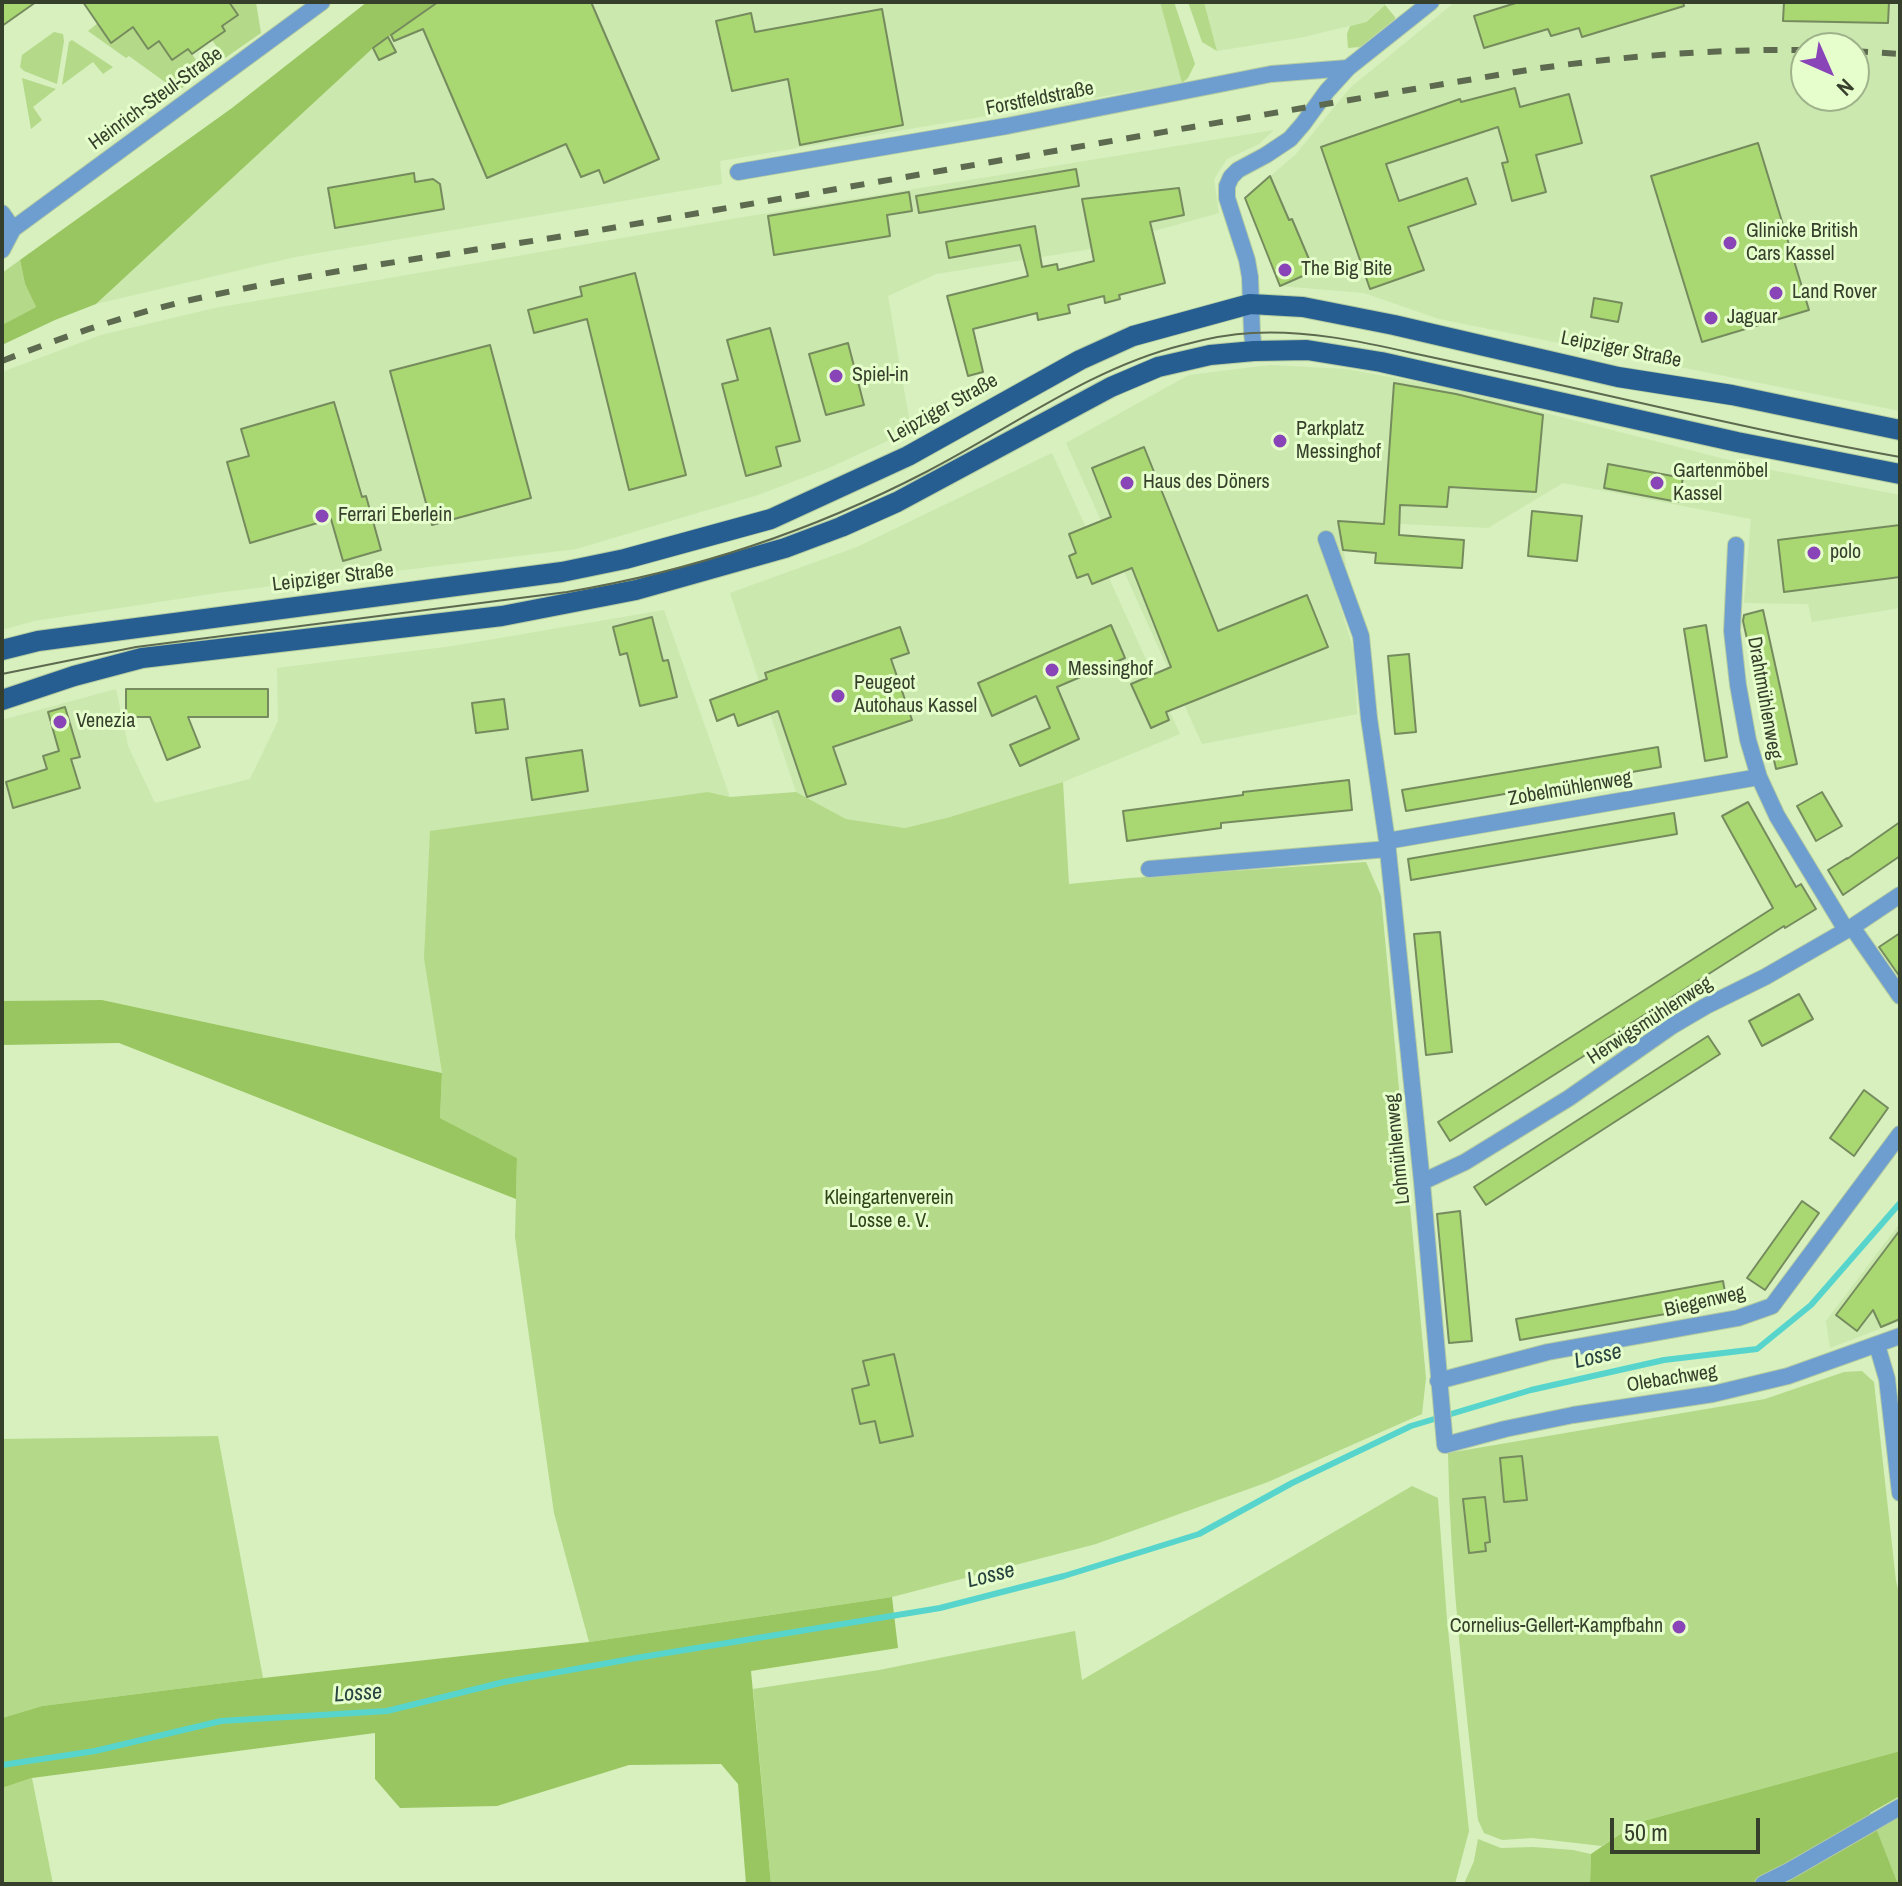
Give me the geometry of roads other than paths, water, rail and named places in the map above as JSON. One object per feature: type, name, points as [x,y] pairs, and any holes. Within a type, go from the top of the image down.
[{"type":"main road","name":"Leipziger Straße","points":[[2,650],[38,641],[562,572],[625,559],[771,519],[908,456],[1080,360],[1133,336],[1250,304],[1303,307],[1618,377],[1732,395],[1900,430]]},
{"type":"main road","points":[[2,700],[142,658],[502,616],[636,590],[785,548],[841,527],[924,487],[1111,387],[1158,367],[1210,355],[1307,350],[1381,362],[1737,442],[1900,474]]},
{"type":"street","name":"Heinrich-Steul-Straße","points":[[2,250],[13,229],[322,2]]},
{"type":"street","points":[[1254,351],[1247,260],[1227,198],[1231,177],[1290,139],[1348,68],[1431,2]]},
{"type":"street","name":"Forstfeldstraße","points":[[738,172],[1022,123],[1271,74],[1348,68]]},
{"type":"street","points":[[2,213],[13,229]]},
{"type":"street","name":"Lohmühlenweg","points":[[1326,539],[1361,636],[1369,718],[1388,845],[1445,1440]]},
{"type":"street","name":"Drahtmühlenweg","points":[[1736,545],[1732,631],[1748,740],[1759,777],[1777,816],[1849,928]]},
{"type":"street","name":"Zobelmühlenweg","points":[[1388,845],[1759,777]]},
{"type":"street","points":[[1149,869],[1388,845]]},
{"type":"street","name":"Herwigsmühlenweg","points":[[1422,1182],[1465,1162],[1569,1098],[1672,1026],[1765,977],[1900,895]]},
{"type":"street","points":[[1849,928],[1900,996]]},
{"type":"street","name":"Biegenweg","points":[[1439,1387],[1548,1352],[1738,1318],[1772,1306],[1900,1134]]},
{"type":"street","name":"Olebachweg","points":[[1445,1440],[1728,1390],[1788,1376],[1900,1336]]},
{"type":"street","points":[[1877,1345],[1887,1379],[1900,1493]]},
{"type":"street","points":[[1763,1884],[1900,1807]]},
{"type":"waterway","name":"Losse","points":[[2,1765],[95,1751],[221,1721],[387,1711],[504,1682],[940,1608],[1064,1576],[1199,1534],[1292,1483],[1411,1426],[1531,1390],[1664,1360],[1757,1349],[1811,1305],[1900,1203]]},
{"type":"tram line","points":[[2,674],[136,647],[567,592],[660,573],[796,530],[884,493],[1115,368],[1183,345],[1235,334],[1292,333],[1353,341],[1900,457]]},
{"type":"railway","points":[[2,361],[76,333],[152,310],[310,276],[576,234],[1534,69],[1670,54],[1790,50]]},
{"type":"railway","points":[[1870,52],[1900,54]]},
{"type":"place","name":"Glinicke British Cars Kassel","points":[[1730,243]]},
{"type":"place","name":"The Big Bite","points":[[1285,270]]},
{"type":"place","name":"Land Rover","points":[[1776,293]]},
{"type":"place","name":"Jaguar","points":[[1711,318]]},
{"type":"place","name":"Spiel-in","points":[[836,376]]},
{"type":"place","name":"Parkplatz Messinghof","points":[[1280,441]]},
{"type":"place","name":"Haus des Döners","points":[[1127,483]]},
{"type":"place","name":"Gartenmöbel Kassel","points":[[1657,483]]},
{"type":"place","name":"Ferrari Eberlein","points":[[322,516]]},
{"type":"place","name":"polo","points":[[1814,553]]},
{"type":"place","name":"Messinghof","points":[[1052,670]]},
{"type":"place","name":"Peugeot Autohaus Kassel","points":[[838,696]]},
{"type":"place","name":"Venezia","points":[[60,722]]},
{"type":"place","name":"Cornelius-Gellert-Kampfbahn","points":[[1679,1627]]},
{"type":"park label","name":"Kleingartenverein Losse e. V.","points":[[889,1210]]}]
